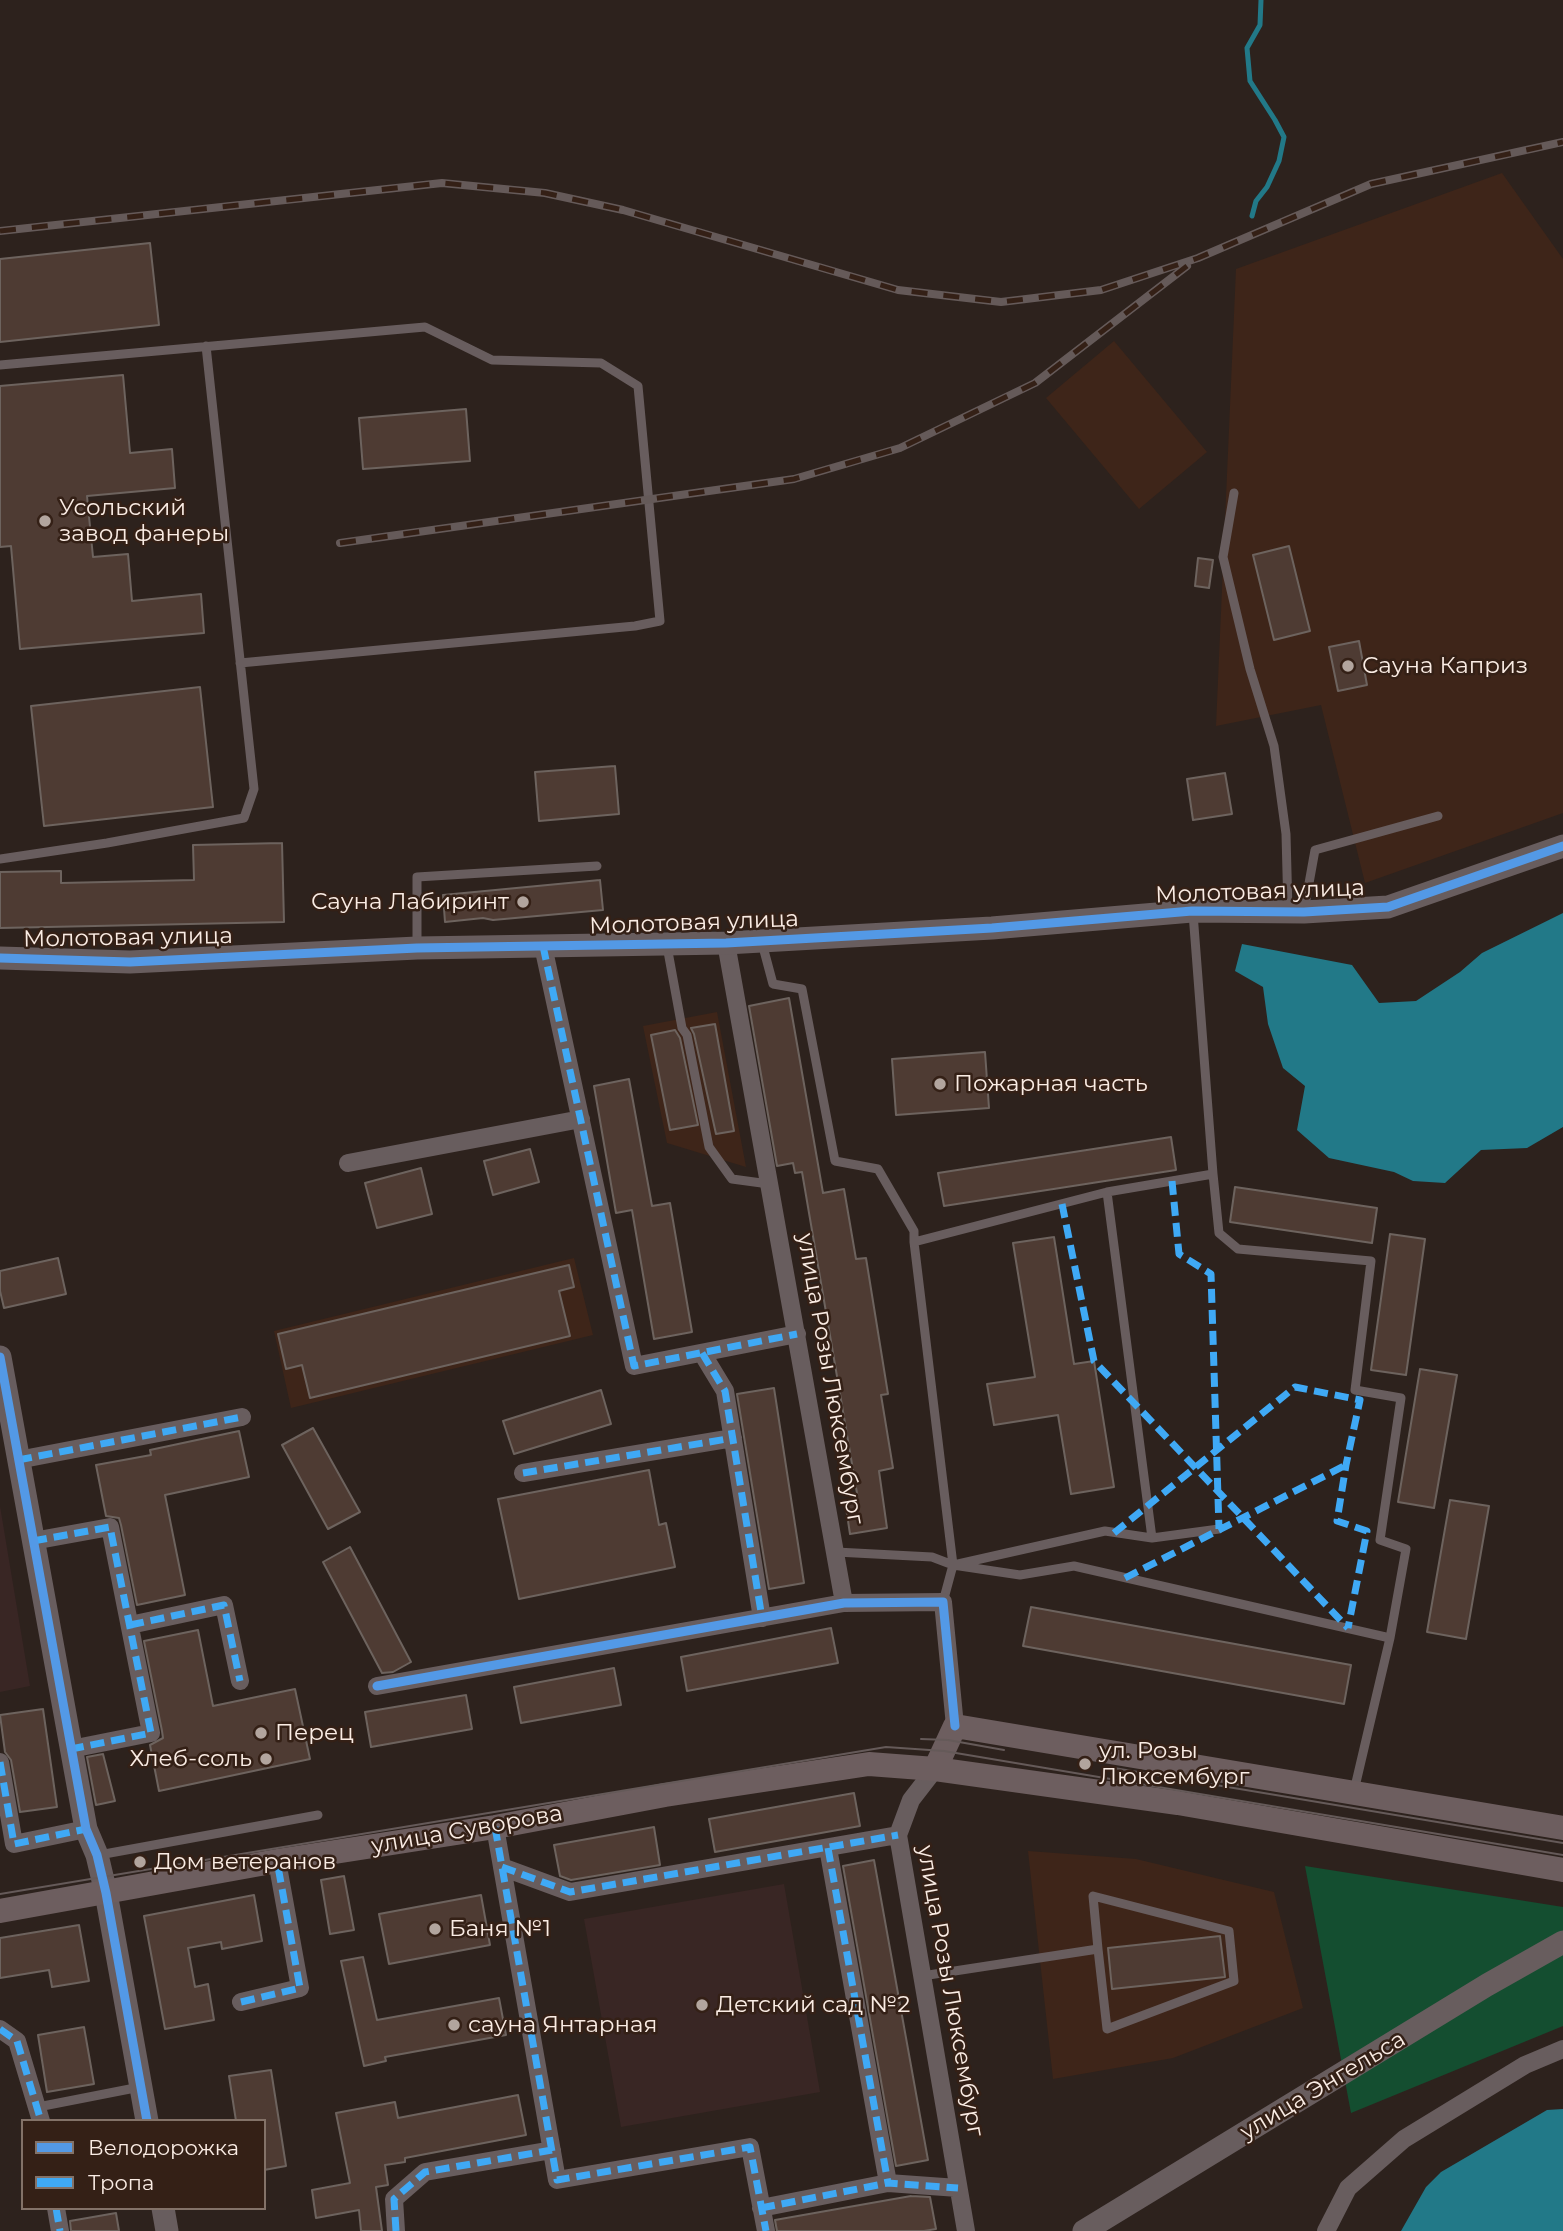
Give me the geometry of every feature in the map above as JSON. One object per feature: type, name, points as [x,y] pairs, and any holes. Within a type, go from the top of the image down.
[{"type":"main road","points":[[935,1769],[955,1726],[1563,1828]]},
{"type":"main road","name":"улица Суворова","points":[[0,1911],[277,1861],[495,1827],[665,1795],[869,1765],[935,1769],[1178,1803],[1563,1870]]},
{"type":"street","name":"Молотовая улица","points":[[0,958],[130,962],[417,948],[726,943],[992,928],[1192,911],[1296,912],[1388,907],[1563,846]]},
{"type":"street","name":"улица Розы Люксембург","points":[[726,943],[844,1603]]},
{"type":"street","points":[[543,946],[634,1366],[797,1334]]},
{"type":"street","points":[[348,1163],[580,1119]]},
{"type":"street","points":[[702,1353],[725,1391],[762,1618]]},
{"type":"street","points":[[1,1368],[86,1829],[97,1855],[106,1894],[147,2119]]},
{"type":"street","points":[[18,1460],[242,1417]]},
{"type":"street","points":[[523,1473],[733,1438]]},
{"type":"street","points":[[33,1541],[110,1527],[151,1733],[71,1749]]},
{"type":"street","points":[[377,1686],[844,1603],[943,1602],[955,1726]]},
{"type":"street","points":[[130,1625],[224,1605],[240,1681]]},
{"type":"street","points":[[0,1762],[14,1844],[86,1829]]},
{"type":"street","name":"улица Розы Люксембург","points":[[935,1769],[911,1801],[898,1835],[966,2231]]},
{"type":"street","points":[[495,1827],[557,2180],[750,2147],[765,2231]]},
{"type":"street","points":[[502,1867],[570,1892],[898,1835]]},
{"type":"street","points":[[828,1848],[888,2183]]},
{"type":"street","points":[[241,2002],[300,1988],[277,1861]]},
{"type":"street","name":"улица Энгельса","points":[[1084,2231],[1563,1942]]},
{"type":"street","points":[[0,2029],[17,2041],[40,2114]]},
{"type":"street","points":[[1326,2231],[1348,2188],[1404,2139],[1525,2065],[1563,2049]]},
{"type":"street","points":[[396,2231],[394,2199],[425,2172],[552,2150]]},
{"type":"street","points":[[761,2208],[888,2183],[958,2188]]},
{"type":"street","points":[[56,2210],[60,2231]]},
{"type":"street","points":[[163,2210],[167,2231]]},
{"type":"lane","points":[[0,365],[425,327],[492,360],[601,363],[638,386],[660,621],[635,626],[240,663]]},
{"type":"lane","points":[[0,859],[244,818],[254,789],[206,346]]},
{"type":"lane","points":[[1234,493],[1223,557],[1250,669],[1273,746],[1296,912]]},
{"type":"lane","points":[[1296,912],[1315,850],[1438,816]]},
{"type":"lane","points":[[417,948],[417,877],[597,866]]},
{"type":"lane","points":[[1192,911],[1219,1233],[1238,1250],[1371,1261],[1354,1390],[1401,1398],[1380,1540],[1406,1549],[1390,1637],[1353,1793]]},
{"type":"lane","points":[[762,941],[773,984],[802,989],[835,1161],[878,1169],[914,1231],[953,1565],[943,1602]]},
{"type":"lane","points":[[667,944],[682,1028],[687,1035],[709,1147],[732,1179],[769,1184]]},
{"type":"lane","points":[[914,1242],[1107,1192],[1213,1174]]},
{"type":"lane","points":[[1107,1192],[1152,1538]]},
{"type":"lane","points":[[953,1565],[1105,1531],[1152,1538],[1219,1529]]},
{"type":"lane","points":[[836,1552],[932,1557],[953,1565],[1020,1575],[1074,1566],[1390,1637]]},
{"type":"lane","points":[[97,1855],[318,1815]]},
{"type":"lane","points":[[1093,1896],[1229,1931],[1234,1981],[1107,2029],[1098,1950],[1093,1896]]},
{"type":"lane","points":[[922,1976],[1098,1950]]},
{"type":"lane","points":[[40,2114],[141,2087]]},
{"type":"shaded area","points":[[1502,173],[1563,259],[1563,813],[1365,883],[1321,705],[1216,726],[1236,269]]},
{"type":"shaded area","points":[[1114,341],[1207,452],[1139,509],[1046,398]]},
{"type":"shaded area","points":[[717,1012],[746,1167],[667,1143],[643,1026]]},
{"type":"shaded area","points":[[574,1258],[593,1335],[291,1408],[274,1331]]},
{"type":"shaded area","points":[[0,1506],[30,1686],[0,1692]]},
{"type":"shaded area","points":[[1028,1851],[1136,1859],[1274,1892],[1303,2008],[1173,2058],[1053,2079]]},
{"type":"shaded area","name":"Детский сад №2","points":[[784,1884],[820,2092],[621,2127],[584,1919]]},
{"type":"green space","points":[[1305,1866],[1563,1907],[1563,2026],[1351,2113]]},
{"type":"water","points":[[1563,913],[1563,1127],[1527,1148],[1481,1150],[1445,1183],[1413,1181],[1394,1172],[1329,1158],[1297,1130],[1305,1086],[1283,1068],[1268,1024],[1263,987],[1235,971],[1242,944],[1352,965],[1379,1003],[1416,1001],[1460,972],[1482,953]]},
{"type":"water","points":[[1563,2109],[1563,2231],[1401,2231],[1426,2187],[1441,2172],[1547,2110]]},
{"type":"building","points":[[150,243],[159,325],[0,342],[0,259]]},
{"type":"building","name":"Усольский завод фанеры","points":[[123,375],[130,453],[172,449],[175,488],[87,496],[93,557],[128,554],[132,601],[201,594],[204,633],[20,649],[11,546],[0,547],[0,386]]},
{"type":"building","points":[[466,409],[470,461],[363,469],[359,418]]},
{"type":"building","points":[[1289,546],[1310,631],[1274,640],[1253,555]]},
{"type":"building","points":[[1198,558],[1213,560],[1209,588],[1195,586]]},
{"type":"building","name":"Сауна Каприз","points":[[1359,641],[1367,685],[1338,691],[1329,647]]},
{"type":"building","points":[[200,687],[213,807],[44,826],[31,706]]},
{"type":"building","points":[[615,766],[619,814],[539,821],[535,772]]},
{"type":"building","points":[[1225,773],[1232,814],[1193,820],[1187,779]]},
{"type":"building","points":[[282,843],[284,922],[0,928],[0,872],[61,871],[61,883],[194,880],[193,845]]},
{"type":"building","name":"Сауна Лабиринт","points":[[600,880],[603,910],[445,922],[443,895]]},
{"type":"building","points":[[789,998],[823,1193],[844,1189],[856,1259],[866,1258],[888,1394],[881,1395],[893,1468],[879,1471],[887,1528],[850,1534],[845,1501],[858,1499],[802,1172],[795,1173],[793,1163],[777,1166],[749,1006]]},
{"type":"building","points":[[715,1024],[734,1131],[716,1134],[691,1028]]},
{"type":"building","points":[[675,1030],[680,1038],[698,1125],[670,1130],[651,1035]]},
{"type":"building","name":"Пожарная часть","points":[[985,1052],[989,1108],[896,1115],[892,1059]]},
{"type":"building","points":[[629,1079],[652,1206],[670,1203],[692,1332],[654,1339],[632,1210],[616,1213],[594,1086]]},
{"type":"building","points":[[1171,1137],[1176,1170],[944,1206],[938,1173]]},
{"type":"building","points":[[530,1149],[539,1182],[493,1195],[484,1161]]},
{"type":"building","points":[[421,1168],[432,1214],[377,1228],[365,1183]]},
{"type":"building","points":[[1235,1187],[1377,1208],[1372,1243],[1230,1222]]},
{"type":"building","points":[[1390,1234],[1425,1239],[1406,1375],[1371,1370]]},
{"type":"building","points":[[1054,1237],[1074,1364],[1094,1361],[1114,1487],[1071,1494],[1058,1415],[994,1425],[987,1384],[1035,1377],[1013,1243]]},
{"type":"building","points":[[58,1258],[66,1294],[4,1308],[0,1291],[0,1271]]},
{"type":"building","points":[[569,1265],[574,1287],[559,1291],[570,1336],[310,1398],[302,1365],[286,1369],[278,1334]]},
{"type":"building","points":[[1420,1369],[1457,1375],[1434,1508],[1398,1502]]},
{"type":"building","points":[[774,1388],[804,1583],[769,1589],[737,1394]]},
{"type":"building","points":[[601,1390],[611,1424],[514,1454],[503,1421]]},
{"type":"building","points":[[313,1428],[360,1512],[328,1529],[282,1445]]},
{"type":"building","points":[[239,1431],[249,1477],[165,1495],[185,1595],[137,1605],[119,1518],[106,1516],[96,1465],[151,1455],[150,1450]]},
{"type":"building","points":[[649,1470],[659,1525],[666,1523],[675,1567],[519,1599],[498,1499]]},
{"type":"building","points":[[1450,1500],[1489,1506],[1466,1639],[1427,1632]]},
{"type":"building","points":[[350,1547],[411,1662],[393,1672],[382,1673],[323,1562]]},
{"type":"building","points":[[1031,1607],[1351,1665],[1344,1704],[1023,1646]]},
{"type":"building","points":[[831,1628],[838,1663],[687,1691],[681,1657]]},
{"type":"building","points":[[198,1630],[213,1706],[295,1689],[310,1759],[159,1791],[150,1745],[163,1738],[144,1641]]},
{"type":"building","points":[[614,1668],[621,1705],[521,1723],[514,1687]]},
{"type":"building","points":[[466,1695],[472,1729],[371,1747],[365,1712]]},
{"type":"building","points":[[43,1709],[57,1807],[20,1812],[11,1760],[5,1752],[0,1715]]},
{"type":"building","points":[[103,1754],[115,1801],[96,1805],[87,1757]]},
{"type":"building","points":[[854,1793],[860,1826],[715,1852],[709,1819]]},
{"type":"building","points":[[654,1827],[660,1865],[571,1880],[560,1876],[554,1845]]},
{"type":"building","points":[[874,1860],[928,2160],[896,2166],[843,1866]]},
{"type":"building","points":[[344,1876],[354,1930],[330,1934],[321,1880]]},
{"type":"building","points":[[254,1895],[262,1941],[222,1949],[221,1942],[188,1948],[195,1987],[208,1984],[214,2020],[165,2029],[144,1916]]},
{"type":"building","name":"Баня №1","points":[[481,1895],[490,1945],[389,1964],[379,1914]]},
{"type":"building","points":[[79,1925],[89,1981],[52,1987],[49,1970],[0,1978],[0,1938]]},
{"type":"building","points":[[1220,1936],[1225,1977],[1112,1989],[1108,1948]]},
{"type":"building","points":[[363,1957],[377,2020],[499,1998],[506,2035],[385,2057],[386,2061],[364,2066],[341,1961]]},
{"type":"building","points":[[84,2027],[94,2084],[47,2092],[38,2035]]},
{"type":"building","points":[[271,2070],[286,2166],[266,2170],[266,2119],[236,2119],[229,2076]]},
{"type":"building","points":[[518,2095],[526,2135],[405,2158],[405,2162],[385,2165],[388,2185],[376,2187],[382,2231],[361,2231],[359,2210],[316,2218],[312,2190],[350,2183],[336,2113],[395,2102],[398,2118]]},
{"type":"building","points":[[911,2196],[930,2197],[936,2229],[777,2231],[775,2220]]},
{"type":"building","points":[[116,2213],[119,2231],[71,2231],[70,2221]]},
{"type":"waterway","points":[[1252,216],[1256,201],[1267,187],[1279,161],[1284,137],[1250,81],[1247,48],[1260,25],[1261,0]]},
{"type":"tram line","points":[[921,1739],[948,1740],[1004,1750]]},
{"type":"tram line","points":[[0,1894],[886,1747],[944,1751],[1563,1855]]},
{"type":"tram line","points":[[1114,1768],[1563,1843]]},
{"type":"railway","points":[[0,231],[442,183],[545,193],[623,210],[898,290],[1001,302],[1101,290],[1198,258],[1371,184],[1563,142]]},
{"type":"railway","points":[[340,543],[794,479],[900,448],[1035,383],[1187,266]]},
{"type":"marked path","points":[[543,946],[634,1366],[797,1334]]},
{"type":"marked path","points":[[1172,1181],[1179,1254],[1211,1274],[1219,1529]]},
{"type":"marked path","points":[[1062,1204],[1094,1361],[1348,1628]]},
{"type":"marked path","points":[[702,1353],[725,1391],[762,1618]]},
{"type":"marked path","points":[[1114,1533],[1295,1387],[1360,1400],[1337,1521],[1367,1531],[1348,1628]]},
{"type":"marked path","points":[[18,1460],[242,1417]]},
{"type":"marked path","points":[[523,1473],[733,1438]]},
{"type":"marked path","points":[[1125,1578],[1346,1465]]},
{"type":"marked path","points":[[33,1541],[110,1527],[151,1733],[71,1749]]},
{"type":"marked path","points":[[130,1625],[224,1605],[240,1681]]},
{"type":"marked path","points":[[0,1762],[14,1844],[86,1829]]},
{"type":"marked path","points":[[495,1827],[557,2180],[750,2147],[766,2231]]},
{"type":"marked path","points":[[502,1867],[570,1892],[898,1835]]},
{"type":"marked path","points":[[828,1848],[888,2183],[958,2188]]},
{"type":"marked path","points":[[241,2002],[300,1988],[277,1861]]},
{"type":"marked path","points":[[0,2029],[17,2041],[40,2119]]},
{"type":"marked path","points":[[396,2231],[394,2199],[425,2172],[552,2150]]},
{"type":"marked path","points":[[761,2208],[888,2183]]},
{"type":"marked path","points":[[56,2210],[60,2231]]},
{"type":"cycle path","points":[[0,958],[130,962],[417,948],[726,943],[992,928],[1192,911],[1304,912],[1388,907],[1563,846]]},
{"type":"cycle path","points":[[0,1357],[86,1829],[97,1855],[106,1893],[147,2119]]},
{"type":"cycle path","points":[[377,1686],[844,1603],[943,1602],[955,1726]]},
{"type":"place","name":"Усольский завод фанеры","points":[[45,521]]},
{"type":"place","name":"Сауна Каприз","points":[[1348,666]]},
{"type":"place","name":"Сауна Лабиринт","points":[[523,902]]},
{"type":"place","name":"Пожарная часть","points":[[940,1084]]},
{"type":"place","name":"Перец","points":[[261,1733]]},
{"type":"place","name":"Хлеб-соль","points":[[266,1759]]},
{"type":"place","name":"ул. Розы Люксембург","points":[[1085,1764]]},
{"type":"place","name":"Дом ветеранов","points":[[140,1862]]},
{"type":"place","name":"Баня №1","points":[[435,1929]]},
{"type":"place","name":"Детский сад №2","points":[[702,2005]]},
{"type":"place","name":"сауна Янтарная","points":[[454,2025]]}]
